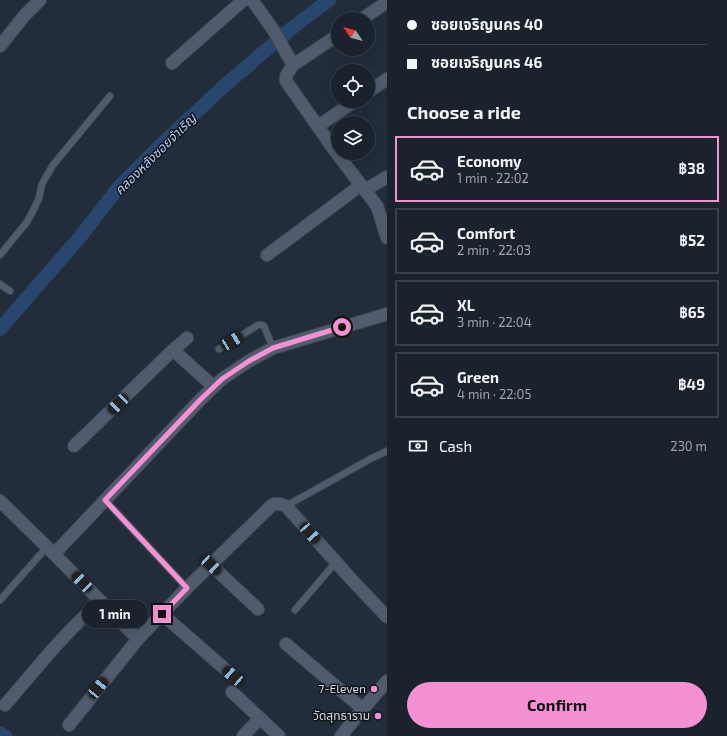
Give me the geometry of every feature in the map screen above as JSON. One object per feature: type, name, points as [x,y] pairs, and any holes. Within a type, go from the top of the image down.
[{"type":"street","points":[[0,46],[25,15],[40,0]]},
{"type":"street","points":[[172,64],[244,0]]},
{"type":"street","points":[[252,0],[274,31],[293,65]]},
{"type":"street","points":[[372,12],[387,2]]},
{"type":"street","points":[[331,40],[293,65],[286,76],[286,80],[363,188],[382,204],[387,238]]},
{"type":"street","points":[[375,87],[387,79]]},
{"type":"street","points":[[318,126],[345,108]]},
{"type":"street","points":[[267,255],[363,188],[387,177]]},
{"type":"street","points":[[51,550],[105,500],[213,386],[222,379],[249,361],[273,348],[387,314]]},
{"type":"street","points":[[74,446],[187,338]]},
{"type":"street","points":[[173,350],[213,386]]},
{"type":"street","points":[[0,501],[51,550],[138,639]]},
{"type":"street","points":[[69,725],[138,639],[187,588],[275,503],[286,506],[387,617]]},
{"type":"street","points":[[211,565],[258,609]]},
{"type":"street","points":[[5,705],[68,633],[101,601]]},
{"type":"street","points":[[162,614],[233,676]]},
{"type":"street","points":[[286,644],[363,709]]},
{"type":"street","points":[[341,736],[387,681]]},
{"type":"street","points":[[232,692],[279,736]]},
{"type":"street","points":[[242,736],[260,718]]},
{"type":"lane","points":[[0,255],[27,222],[34,209],[42,184],[53,165],[110,96]]},
{"type":"lane","points":[[0,284],[10,291]]},
{"type":"lane","points":[[219,349],[258,325],[264,326],[273,348]]},
{"type":"lane","points":[[286,506],[387,451]]},
{"type":"lane","points":[[105,500],[187,588]]},
{"type":"lane","points":[[0,600],[51,550]]},
{"type":"lane","points":[[294,610],[336,562]]},
{"type":"waterway","name":"คลองหลังซอยจำเริญ","points":[[0,329],[80,237],[118,188],[165,141],[224,86],[292,28],[329,0]]},
{"type":"waterway","points":[[0,733],[5,736]]},
{"type":"place","name":"7-Eleven","points":[[374,689]]},
{"type":"place","name":"วัดสุทธาราม","points":[[378,716]]},
{"type":"route","points":[[162,614],[187,588],[105,500],[213,386],[222,379],[249,361],[273,348],[342,327]]}]
